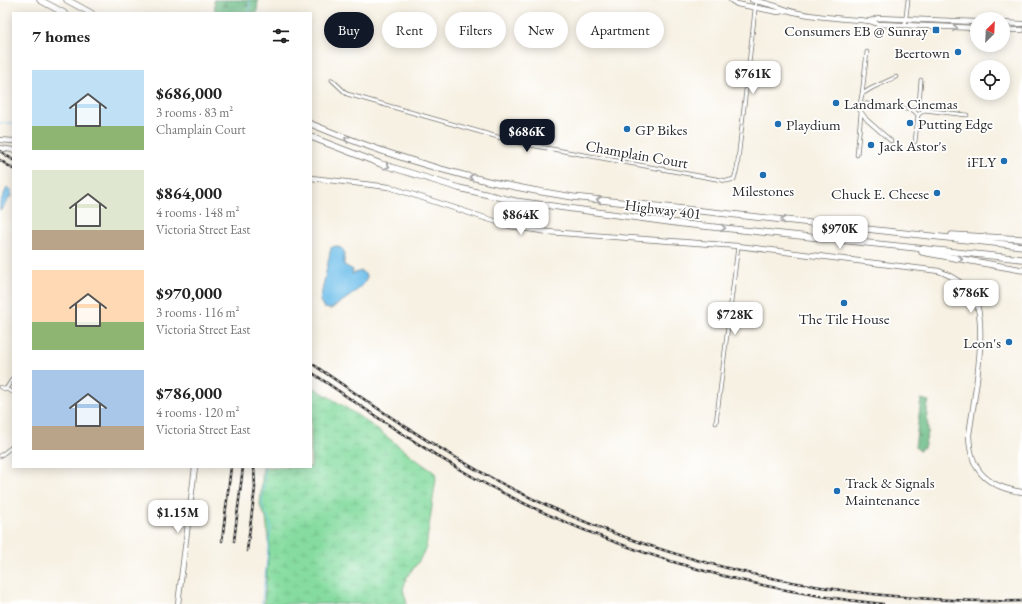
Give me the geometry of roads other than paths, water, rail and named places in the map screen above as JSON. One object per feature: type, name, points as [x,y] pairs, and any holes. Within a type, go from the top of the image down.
[{"type":"highway","points":[[36,0],[50,5]]},
{"type":"highway","points":[[40,0],[62,12]]},
{"type":"highway","points":[[67,0],[89,12]]},
{"type":"highway","name":"Highway 401","points":[[312,124],[384,152],[517,189],[573,197],[1022,246]]},
{"type":"highway","name":"Highway 401","points":[[312,137],[381,164],[459,188],[515,201],[676,223],[1022,259]]},
{"type":"highway","points":[[906,233],[1022,239]]},
{"type":"highway","points":[[880,245],[1022,270]]},
{"type":"main road","points":[[731,0],[736,4],[778,12],[787,10],[870,21],[878,24],[970,28]]},
{"type":"main road","points":[[755,0],[780,6],[787,10]]},
{"type":"main road","points":[[870,21],[878,18],[970,22]]},
{"type":"main road","points":[[1010,23],[1022,24]]},
{"type":"main road","points":[[1010,30],[1022,30]]},
{"type":"main road","points":[[0,140],[12,141]]},
{"type":"main road","points":[[0,148],[12,150]]},
{"type":"main road","points":[[312,178],[389,187],[510,226],[548,232],[738,246],[939,270],[961,282],[975,299],[981,325],[969,435],[973,462],[983,476],[994,484],[1022,492]]},
{"type":"main road","points":[[178,604],[195,468]]},
{"type":"street","points":[[755,0],[755,8]]},
{"type":"street","points":[[905,25],[908,0]]},
{"type":"street","name":"Champlain Court","points":[[332,80],[346,94],[519,144],[727,181],[734,179],[737,169],[755,8]]},
{"type":"street","points":[[857,155],[861,113],[860,103],[867,52]]},
{"type":"street","points":[[862,94],[896,77]]},
{"type":"street","points":[[913,110],[919,104],[921,80]]},
{"type":"street","points":[[860,103],[913,110],[918,115]]},
{"type":"street","points":[[919,104],[924,110],[967,115]]},
{"type":"street","points":[[915,142],[918,115],[924,110]]},
{"type":"street","points":[[861,113],[891,141]]},
{"type":"street","points":[[716,424],[738,246]]},
{"type":"street","points":[[6,389],[12,380]]},
{"type":"street","points":[[0,387],[12,392]]},
{"type":"street","points":[[0,456],[12,447]]},
{"type":"water","points":[[7,188],[11,190],[11,196],[0,211],[0,202]]},
{"type":"water","points":[[335,246],[344,251],[344,265],[353,270],[352,274],[361,271],[367,276],[366,281],[358,290],[331,309],[324,308],[320,301],[331,248]]},
{"type":"waterway","points":[[249,12],[250,0]]},
{"type":"waterway","points":[[0,123],[12,123]]},
{"type":"waterway","points":[[262,604],[271,524],[262,505],[265,468]]},
{"type":"railway","points":[[0,151],[12,159]]},
{"type":"railway","points":[[0,160],[12,168]]},
{"type":"railway","points":[[312,364],[403,425],[474,469],[560,511],[623,536],[688,557],[753,574],[819,587],[887,595],[954,600],[1022,601]]},
{"type":"railway","points":[[312,373],[394,428],[480,481],[527,505],[576,527],[625,546],[726,577],[830,597],[883,604]]},
{"type":"railway","points":[[222,541],[231,468]]},
{"type":"railway","points":[[234,541],[243,468]]},
{"type":"railway","points":[[247,551],[255,488],[254,468]]},
{"type":"place","name":"Consumers EB @ Sunray","points":[[936,30]]},
{"type":"place","name":"Beertown","points":[[958,52]]},
{"type":"place","name":"Landmark Cinemas","points":[[836,103]]},
{"type":"place","name":"Putting Edge","points":[[910,123]]},
{"type":"place","name":"Playdium","points":[[778,124]]},
{"type":"place","name":"GP Bikes","points":[[627,129]]},
{"type":"place","name":"Jack Astor's","points":[[871,145]]},
{"type":"place","name":"iFLY","points":[[1004,161]]},
{"type":"place","name":"Milestones","points":[[763,175]]},
{"type":"place","name":"Chuck E. Cheese","points":[[937,193]]},
{"type":"place","name":"The Tile House","points":[[844,303]]},
{"type":"place","name":"Leon's","points":[[1009,342]]},
{"type":"place","name":"Track & Signals Maintenance","points":[[837,491]]}]
